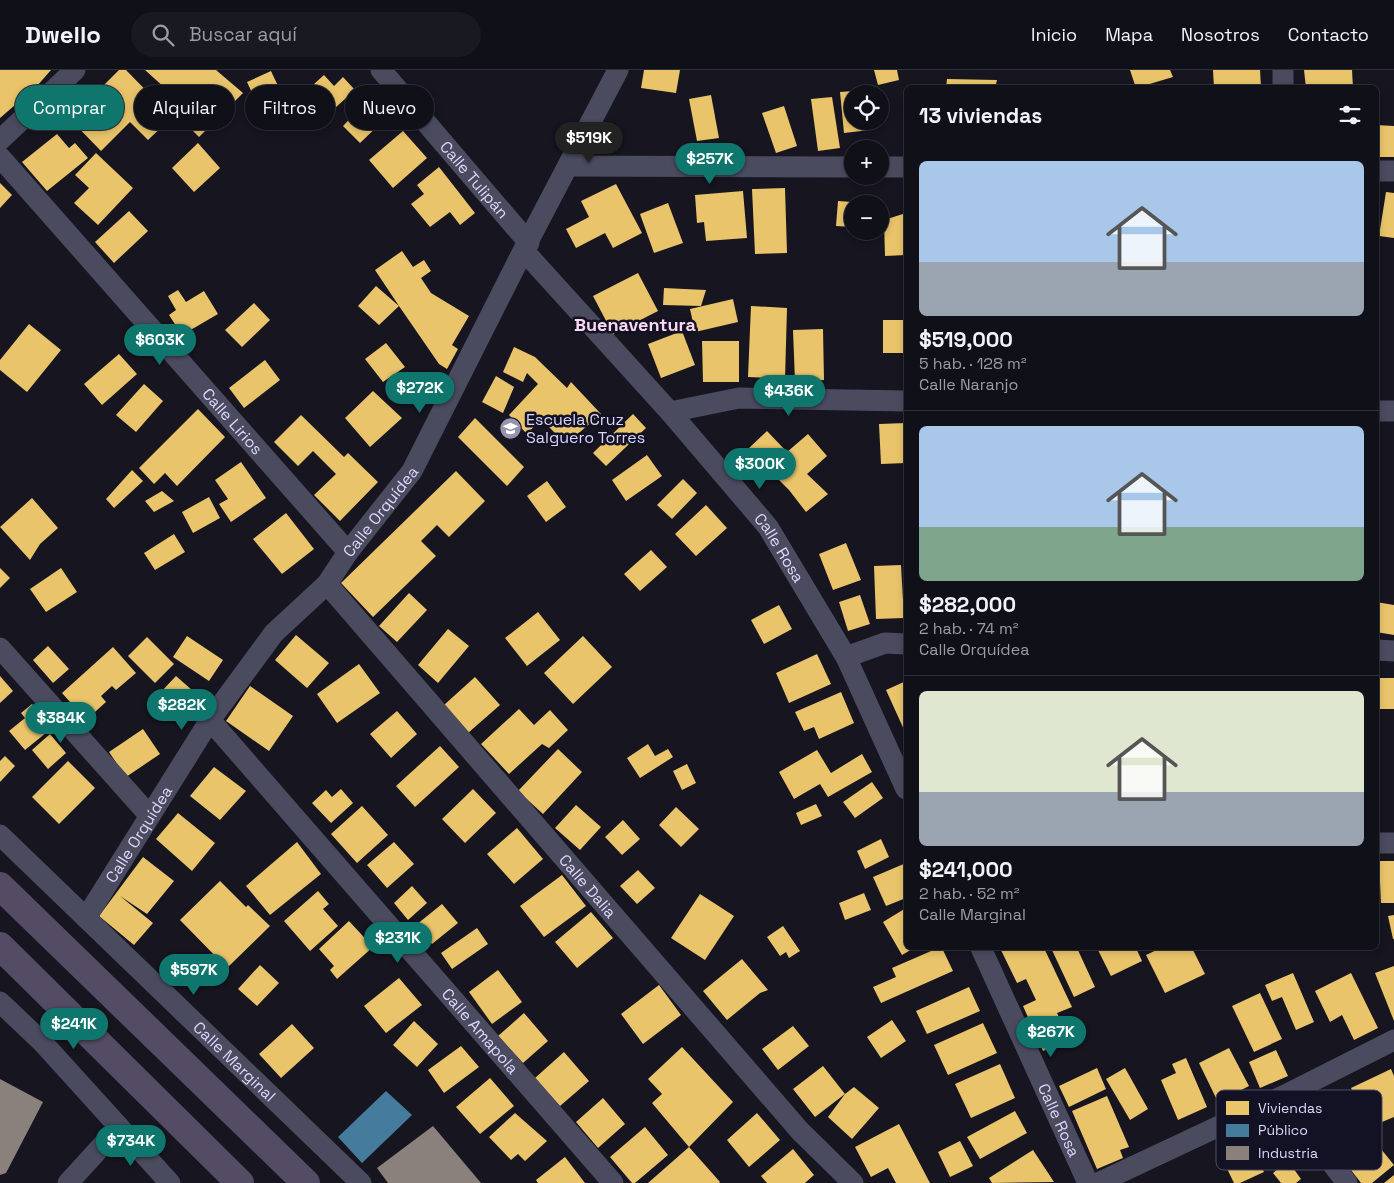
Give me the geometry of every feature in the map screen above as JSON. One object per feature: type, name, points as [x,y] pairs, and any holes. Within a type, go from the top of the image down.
[{"type":"main road","points":[[0,886],[306,1183]]},
{"type":"main road","points":[[0,946],[240,1183]]},
{"type":"street","points":[[0,140],[75,70]]},
{"type":"street","name":"Calle Tulipán","points":[[381,70],[526,247]]},
{"type":"street","name":"Calle Orquídea","points":[[86,918],[210,720],[274,633],[327,584],[348,552],[412,471],[618,70]]},
{"type":"street","points":[[1282,70],[1283,85]]},
{"type":"street","name":"Calle Lirios","points":[[0,157],[348,552]]},
{"type":"street","points":[[568,166],[844,167]]},
{"type":"street","points":[[889,167],[904,167]]},
{"type":"street","points":[[1379,171],[1394,171]]},
{"type":"street","name":"Calle Rosa","points":[[526,247],[768,527],[846,657],[904,785]]},
{"type":"street","points":[[670,412],[739,398],[904,402]]},
{"type":"street","points":[[1379,411],[1394,412]]},
{"type":"street","name":"Calle Dalia","points":[[327,584],[800,1130],[853,1183]]},
{"type":"street","points":[[846,657],[885,643],[904,644]]},
{"type":"street","points":[[0,648],[149,815]]},
{"type":"street","points":[[1379,650],[1394,651]]},
{"type":"street","name":"Calle Amapola","points":[[210,720],[613,1183]]},
{"type":"street","name":"Calle Marginal","points":[[0,835],[361,1183]]},
{"type":"street","points":[[1379,843],[1394,843]]},
{"type":"street","name":"Calle Rosa","points":[[981,950],[1088,1183]]},
{"type":"street","points":[[0,1002],[44,1043],[170,1183]]},
{"type":"street","points":[[1295,1090],[1394,1040]]},
{"type":"street","points":[[68,1183],[119,1127]]},
{"type":"street","points":[[1098,1183],[1216,1128]]},
{"type":"street","points":[[1337,1170],[1347,1183]]},
{"type":"building: Viviendas","points":[[0,70],[51,70],[38,85],[15,85],[15,105],[0,118]]},
{"type":"building: Viviendas","points":[[119,70],[126,70],[141,85],[134,85],[134,126],[130,122],[124,128],[124,85],[104,85]]},
{"type":"building: Viviendas","points":[[145,70],[216,70],[234,85],[162,85]]},
{"type":"building: Viviendas","points":[[644,70],[680,70],[676,93],[641,88]]},
{"type":"building: Viviendas","points":[[874,70],[897,70],[899,80],[878,85]]},
{"type":"building: Viviendas","points":[[1130,70],[1170,70],[1173,77],[1146,85],[1135,85]]},
{"type":"building: Viviendas","points":[[1213,70],[1260,70],[1261,85],[1214,85]]},
{"type":"building: Viviendas","points":[[1304,70],[1352,70],[1353,85],[1306,85]]},
{"type":"building: Viviendas","points":[[271,71],[278,85],[248,85],[247,82]]},
{"type":"building: Viviendas","points":[[324,75],[333,85],[313,85]]},
{"type":"building: Viviendas","points":[[343,77],[350,85],[345,85],[345,99],[335,108],[335,85]]},
{"type":"building: Viviendas","points":[[947,79],[997,80],[996,85],[946,85]]},
{"type":"building: Viviendas","points":[[235,86],[243,93],[235,101]]},
{"type":"building: Viviendas","points":[[840,92],[844,92],[844,130],[870,130],[844,133]]},
{"type":"building: Viviendas","points":[[711,95],[719,138],[697,141],[689,99]]},
{"type":"building: Viviendas","points":[[832,97],[840,148],[818,151],[811,99]]},
{"type":"building: Viviendas","points":[[784,106],[797,146],[776,153],[762,113]]},
{"type":"building: Viviendas","points":[[1379,125],[1394,126],[1394,157],[1379,157]]},
{"type":"building: Viviendas","points":[[81,130],[122,130],[101,151]]},
{"type":"building: Viviendas","points":[[138,130],[158,130],[148,140]]},
{"type":"building: Viviendas","points":[[192,130],[206,130],[199,137]]},
{"type":"building: Viviendas","points":[[347,130],[374,130],[360,143]]},
{"type":"building: Viviendas","points":[[403,131],[427,158],[393,188],[369,160]]},
{"type":"building: Viviendas","points":[[57,134],[69,148],[75,143],[88,158],[47,191],[22,162]]},
{"type":"building: Viviendas","points":[[198,143],[220,168],[194,192],[172,168]]},
{"type":"building: Viviendas","points":[[96,153],[133,188],[98,225],[74,203],[89,188],[75,175]]},
{"type":"building: Viviendas","points":[[439,167],[475,213],[460,225],[450,212],[430,227],[411,204],[424,194],[417,185]]},
{"type":"building: Viviendas","points":[[0,183],[12,195],[0,208]]},
{"type":"building: Viviendas","points":[[616,184],[642,233],[613,248],[605,233],[576,248],[566,229],[589,217],[581,201]]},
{"type":"building: Viviendas","points":[[785,188],[787,253],[755,254],[752,189]]},
{"type":"building: Viviendas","points":[[743,191],[747,238],[706,241],[704,222],[697,223],[695,195]]},
{"type":"building: Viviendas","points":[[1386,192],[1394,193],[1394,238],[1379,236]]},
{"type":"building: Viviendas","points":[[838,201],[844,201],[844,226],[836,226]]},
{"type":"building: Viviendas","points":[[668,203],[683,243],[654,253],[640,214]]},
{"type":"building: Viviendas","points":[[129,211],[148,231],[114,263],[95,242]]},
{"type":"building: Viviendas","points":[[904,214],[904,255],[885,256],[885,240],[889,240],[889,218]]},
{"type":"building: Viviendas","points":[[402,251],[413,267],[424,260],[431,271],[421,278],[431,293],[469,316],[452,345],[458,349],[447,369],[439,364],[375,270]]},
{"type":"building: Viviendas","points":[[638,273],[658,311],[613,334],[593,296]]},
{"type":"building: Viviendas","points":[[376,286],[399,306],[379,325],[358,306]]},
{"type":"building: Viviendas","points":[[664,288],[706,290],[701,306],[663,305]]},
{"type":"building: Viviendas","points":[[178,290],[186,302],[204,291],[218,314],[182,335],[169,315],[176,310],[168,296]]},
{"type":"building: Viviendas","points":[[733,299],[738,322],[695,332],[690,309]]},
{"type":"building: Viviendas","points":[[254,303],[270,320],[242,347],[225,330]]},
{"type":"building: Viviendas","points":[[751,306],[787,308],[785,379],[748,377]]},
{"type":"building: Viviendas","points":[[883,320],[904,320],[904,353],[883,353]]},
{"type":"building: Viviendas","points":[[29,324],[61,350],[27,392],[0,370],[0,360]]},
{"type":"building: Viviendas","points":[[823,329],[824,380],[795,381],[793,330]]},
{"type":"building: Viviendas","points":[[682,331],[695,365],[661,378],[648,344]]},
{"type":"building: Viviendas","points":[[702,341],[739,341],[739,382],[703,382]]},
{"type":"building: Viviendas","points":[[386,343],[405,367],[383,382],[365,359]]},
{"type":"building: Viviendas","points":[[514,347],[535,357],[567,388],[571,382],[601,414],[566,444],[541,419],[527,434],[509,415],[538,384],[527,373],[523,382],[503,372]]},
{"type":"building: Viviendas","points":[[119,354],[137,374],[102,405],[84,384]]},
{"type":"building: Viviendas","points":[[265,360],[280,380],[244,408],[229,388]]},
{"type":"building: Viviendas","points":[[496,376],[514,387],[503,413],[482,402]]},
{"type":"building: Viviendas","points":[[144,384],[163,401],[136,432],[116,415]]},
{"type":"building: Viviendas","points":[[373,391],[402,418],[370,447],[345,418]]},
{"type":"building: Viviendas","points":[[198,409],[225,437],[177,486],[165,473],[154,484],[139,468]]},
{"type":"building: Viviendas","points":[[633,414],[646,428],[606,466],[593,453]]},
{"type":"building: Viviendas","points":[[301,415],[344,457],[348,453],[378,482],[340,521],[314,495],[336,474],[313,451],[298,466],[274,442]]},
{"type":"building: Viviendas","points":[[475,418],[524,467],[507,486],[458,437]]},
{"type":"building: Viviendas","points":[[904,423],[904,463],[881,464],[879,424]]},
{"type":"building: Viviendas","points":[[767,431],[787,452],[808,434],[827,456],[807,474],[828,494],[806,512],[789,490],[748,449]]},
{"type":"building: Viviendas","points":[[647,455],[662,476],[626,501],[612,480]]},
{"type":"building: Viviendas","points":[[241,462],[266,498],[231,522],[219,504],[228,499],[215,480]]},
{"type":"building: Viviendas","points":[[132,470],[143,481],[114,508],[106,499]]},
{"type":"building: Viviendas","points":[[456,471],[485,501],[449,537],[437,525],[421,541],[436,556],[373,617],[341,583]]},
{"type":"building: Viviendas","points":[[683,479],[697,493],[672,519],[657,505]]},
{"type":"building: Viviendas","points":[[547,481],[566,507],[546,522],[527,496]]},
{"type":"building: Viviendas","points":[[162,491],[174,501],[154,512],[145,501]]},
{"type":"building: Viviendas","points":[[209,497],[220,518],[193,533],[182,512]]},
{"type":"building: Viviendas","points":[[32,498],[58,528],[40,544],[30,560],[0,527]]},
{"type":"building: Viviendas","points":[[706,505],[727,528],[696,556],[675,534]]},
{"type":"building: Viviendas","points":[[286,513],[314,549],[282,574],[253,539]]},
{"type":"building: Viviendas","points":[[174,534],[185,552],[155,570],[144,553]]},
{"type":"building: Viviendas","points":[[846,543],[861,580],[833,590],[819,554]]},
{"type":"building: Viviendas","points":[[651,550],[667,567],[640,591],[624,574]]},
{"type":"building: Viviendas","points":[[901,565],[904,618],[876,619],[874,566]]},
{"type":"building: Viviendas","points":[[0,568],[10,578],[0,588]]},
{"type":"building: Viviendas","points":[[61,568],[77,592],[46,612],[30,589]]},
{"type":"building: Viviendas","points":[[409,593],[427,610],[397,642],[379,626]]},
{"type":"building: Viviendas","points":[[860,595],[870,624],[848,631],[839,602]]},
{"type":"building: Viviendas","points":[[1379,602],[1394,605],[1394,635],[1379,632]]},
{"type":"building: Viviendas","points":[[779,605],[792,629],[764,644],[751,620]]},
{"type":"building: Viviendas","points":[[538,612],[560,640],[527,666],[505,638]]},
{"type":"building: Viviendas","points":[[448,629],[469,646],[438,683],[418,665]]},
{"type":"building: Viviendas","points":[[296,635],[329,663],[307,688],[275,660]]},
{"type":"building: Viviendas","points":[[187,636],[223,660],[209,681],[173,657]]},
{"type":"building: Viviendas","points":[[583,636],[612,667],[573,704],[544,673]]},
{"type":"building: Viviendas","points":[[147,637],[174,664],[155,683],[128,656]]},
{"type":"building: Viviendas","points":[[48,646],[69,669],[53,683],[33,660]]},
{"type":"building: Viviendas","points":[[113,647],[136,673],[116,690],[112,686],[101,696],[106,702],[86,720],[62,693]]},
{"type":"building: Viviendas","points":[[817,654],[831,684],[789,703],[776,673]]},
{"type":"building: Viviendas","points":[[359,664],[380,693],[337,723],[317,694]]},
{"type":"building: Viviendas","points":[[0,676],[13,691],[0,703]]},
{"type":"building: Viviendas","points":[[176,676],[201,698],[185,717],[159,694]]},
{"type":"building: Viviendas","points":[[475,677],[500,705],[468,733],[444,705]]},
{"type":"building: Viviendas","points":[[1379,678],[1394,678],[1394,709],[1379,709]]},
{"type":"building: Viviendas","points":[[904,682],[904,730],[886,690]]},
{"type":"building: Viviendas","points":[[250,686],[293,716],[269,751],[226,721]]},
{"type":"building: Viviendas","points":[[841,692],[854,723],[819,739],[814,727],[804,731],[795,712]]},
{"type":"building: Viviendas","points":[[32,704],[52,728],[25,750],[9,731],[25,718],[21,713]]},
{"type":"building: Viviendas","points":[[519,709],[534,725],[550,710],[568,730],[549,748],[542,744],[509,774],[481,744]]},
{"type":"building: Viviendas","points":[[397,711],[417,734],[391,758],[370,734]]},
{"type":"building: Viviendas","points":[[143,729],[160,754],[126,777],[109,752]]},
{"type":"building: Viviendas","points":[[50,734],[66,753],[48,769],[32,750]]},
{"type":"building: Viviendas","points":[[648,744],[655,756],[668,749],[673,757],[640,778],[627,758]]},
{"type":"building: Viviendas","points":[[440,746],[459,767],[415,807],[396,786]]},
{"type":"building: Viviendas","points":[[558,749],[582,772],[543,814],[518,791]]},
{"type":"building: Viviendas","points":[[817,750],[831,773],[862,754],[872,772],[828,797],[820,784],[794,799],[779,772]]},
{"type":"building: Viviendas","points":[[5,756],[15,766],[0,782],[0,761]]},
{"type":"building: Viviendas","points":[[68,761],[95,788],[59,824],[32,797]]},
{"type":"building: Viviendas","points":[[687,764],[696,783],[682,790],[673,771]]},
{"type":"building: Viviendas","points":[[214,767],[246,791],[220,820],[190,796]]},
{"type":"building: Viviendas","points":[[872,782],[883,798],[855,818],[843,802]]},
{"type":"building: Viviendas","points":[[341,789],[353,803],[331,823],[312,803],[326,790],[332,797]]},
{"type":"building: Viviendas","points":[[473,789],[496,813],[465,843],[442,819]]},
{"type":"building: Viviendas","points":[[816,804],[822,816],[801,825],[796,813]]},
{"type":"building: Viviendas","points":[[576,805],[601,827],[580,850],[555,828]]},
{"type":"building: Viviendas","points":[[362,806],[388,835],[357,863],[331,834]]},
{"type":"building: Viviendas","points":[[676,807],[699,829],[681,847],[659,825]]},
{"type":"building: Viviendas","points":[[178,813],[215,843],[192,871],[156,839]]},
{"type":"building: Viviendas","points":[[623,820],[640,839],[622,855],[605,837]]},
{"type":"building: Viviendas","points":[[517,828],[543,859],[514,884],[487,854]]},
{"type":"building: Viviendas","points":[[881,839],[889,857],[865,869],[857,851]]},
{"type":"building: Viviendas","points":[[297,842],[321,874],[270,915],[246,886]]},
{"type":"building: Viviendas","points":[[394,842],[414,864],[387,888],[367,865]]},
{"type":"building: Viviendas","points":[[143,857],[174,881],[147,914],[120,896],[153,923],[134,945],[99,916]]},
{"type":"building: Viviendas","points":[[1379,861],[1394,861],[1394,903],[1381,903]]},
{"type":"building: Viviendas","points":[[904,864],[904,899],[886,906],[873,877]]},
{"type":"building: Viviendas","points":[[638,870],[655,888],[637,904],[620,886]]},
{"type":"building: Viviendas","points":[[562,875],[586,906],[544,937],[520,906]]},
{"type":"building: Viviendas","points":[[220,881],[246,907],[248,905],[270,926],[227,968],[180,920]]},
{"type":"building: Viviendas","points":[[412,886],[427,903],[408,920],[394,903]]},
{"type":"building: Viviendas","points":[[318,891],[329,904],[323,909],[338,926],[310,951],[284,921]]},
{"type":"building: Viviendas","points":[[864,893],[871,910],[845,920],[839,903]]},
{"type":"building: Viviendas","points":[[700,894],[734,916],[705,960],[671,938]]},
{"type":"building: Viviendas","points":[[442,904],[458,923],[432,944],[416,925]]},
{"type":"building: Viviendas","points":[[904,909],[904,950],[911,950],[902,955],[883,922]]},
{"type":"building: Viviendas","points":[[591,912],[613,938],[577,968],[555,942]]},
{"type":"building: Viviendas","points":[[1394,915],[1394,939],[1393,939],[1388,916]]},
{"type":"building: Viviendas","points":[[349,921],[373,947],[337,979],[330,970],[334,966],[319,949]]},
{"type":"building: Viviendas","points":[[783,926],[800,951],[789,958],[786,952],[780,956],[767,937]]},
{"type":"building: Viviendas","points":[[477,928],[488,944],[452,969],[441,953]]},
{"type":"building: Viviendas","points":[[933,950],[943,950],[953,971],[881,1003],[873,987],[896,977],[892,968]]},
{"type":"building: Viviendas","points":[[1001,950],[1045,950],[1072,1007],[1057,1013],[1070,1039],[1043,1051],[1023,1006],[1036,1000],[1026,979],[1017,983]]},
{"type":"building: Viviendas","points":[[1052,950],[1078,950],[1095,987],[1074,997]]},
{"type":"building: Viviendas","points":[[1098,950],[1137,950],[1142,961],[1111,976]]},
{"type":"building: Viviendas","points":[[1157,950],[1193,950],[1205,974],[1165,993],[1146,955]]},
{"type":"building: Viviendas","points":[[742,959],[768,990],[760,993],[727,1020],[703,991]]},
{"type":"building: Viviendas","points":[[260,965],[279,983],[257,1006],[238,989]]},
{"type":"building: Viviendas","points":[[1394,966],[1394,1021],[1375,973]]},
{"type":"building: Viviendas","points":[[498,970],[522,1002],[492,1024],[469,992]]},
{"type":"building: Viviendas","points":[[1293,973],[1314,1022],[1296,1030],[1282,997],[1272,1001],[1265,985]]},
{"type":"building: Viviendas","points":[[1351,973],[1378,1028],[1354,1040],[1342,1015],[1330,1022],[1315,991]]},
{"type":"building: Viviendas","points":[[399,978],[422,1005],[386,1033],[364,1006]]},
{"type":"building: Viviendas","points":[[659,985],[681,1015],[643,1044],[621,1014]]},
{"type":"building: Viviendas","points":[[969,987],[980,1011],[927,1034],[916,1011]]},
{"type":"building: Viviendas","points":[[1260,993],[1282,1039],[1254,1052],[1232,1006]]},
{"type":"building: Viviendas","points":[[524,1013],[548,1041],[523,1063],[498,1036]]},
{"type":"building: Viviendas","points":[[892,1020],[906,1041],[881,1058],[867,1037]]},
{"type":"building: Viviendas","points":[[414,1021],[438,1044],[417,1067],[393,1045]]},
{"type":"building: Viviendas","points":[[983,1023],[997,1053],[948,1075],[934,1045]]},
{"type":"building: Viviendas","points":[[292,1024],[314,1048],[281,1078],[259,1054]]},
{"type":"building: Viviendas","points":[[793,1026],[809,1046],[778,1070],[762,1049]]},
{"type":"building: Viviendas","points":[[461,1046],[479,1067],[444,1093],[428,1070]]},
{"type":"building: Viviendas","points":[[682,1047],[733,1102],[689,1147],[652,1103],[662,1094],[648,1079]]},
{"type":"building: Viviendas","points":[[1229,1048],[1249,1086],[1241,1090],[1216,1090],[1216,1098],[1199,1063]]},
{"type":"building: Viviendas","points":[[1276,1050],[1288,1076],[1260,1088],[1249,1062]]},
{"type":"building: Viviendas","points":[[564,1052],[589,1081],[560,1106],[535,1078]]},
{"type":"building: Viviendas","points":[[1186,1058],[1207,1107],[1178,1120],[1161,1080],[1176,1073],[1172,1064]]},
{"type":"building: Viviendas","points":[[1000,1064],[1015,1098],[971,1118],[955,1084]]},
{"type":"building: Viviendas","points":[[823,1066],[845,1094],[815,1117],[793,1089]]},
{"type":"building: Viviendas","points":[[1097,1068],[1106,1089],[1069,1107],[1059,1086]]},
{"type":"building: Viviendas","points":[[1125,1068],[1148,1109],[1130,1120],[1106,1079]]},
{"type":"building: Viviendas","points":[[1391,1069],[1394,1076],[1394,1117],[1382,1122],[1382,1090],[1352,1090],[1351,1088]]},
{"type":"building: Viviendas","points":[[490,1078],[514,1106],[480,1134],[456,1107]]},
{"type":"building: Viviendas","points":[[854,1087],[879,1108],[852,1139],[828,1117],[845,1094]]},
{"type":"building: Viviendas","points":[[1107,1096],[1129,1147],[1120,1150],[1123,1158],[1097,1169],[1072,1111]]},
{"type":"building: Viviendas","points":[[603,1098],[625,1124],[598,1148],[576,1122]]},
{"type":"building: Viviendas","points":[[1015,1111],[1027,1133],[980,1159],[967,1137]]},
{"type":"building: Viviendas","points":[[515,1113],[547,1141],[525,1161],[518,1154],[511,1160],[489,1137]]},
{"type":"building: Viviendas","points":[[757,1113],[780,1140],[749,1167],[727,1140]]},
{"type":"building: Viviendas","points":[[899,1124],[930,1183],[896,1183],[888,1168],[871,1177],[855,1147]]},
{"type":"building: Viviendas","points":[[645,1127],[668,1155],[635,1183],[632,1183],[610,1157]]},
{"type":"building: Viviendas","points":[[960,1141],[973,1166],[950,1177],[938,1152]]},
{"type":"building: Viviendas","points":[[689,1147],[719,1183],[648,1183]]},
{"type":"building: Viviendas","points":[[793,1149],[814,1175],[805,1183],[767,1183],[761,1176]]},
{"type":"building: Viviendas","points":[[1033,1150],[1054,1182],[992,1183],[989,1178]]},
{"type":"building: Viviendas","points":[[1382,1150],[1394,1165],[1372,1183],[1361,1183],[1351,1170],[1382,1170]]},
{"type":"building: Viviendas","points":[[565,1157],[585,1183],[538,1183],[536,1180]]},
{"type":"building: Viviendas","points":[[1228,1170],[1263,1170],[1264,1172],[1240,1183],[1234,1183]]},
{"type":"building: Viviendas","points":[[1277,1170],[1294,1170],[1301,1179],[1296,1183],[1281,1183],[1273,1173]]},
{"type":"building: Viviendas","points":[[1394,1175],[1394,1183],[1384,1183]]},
{"type":"building: Público","points":[[386,1091],[412,1115],[362,1163],[338,1137]]},
{"type":"building: Industria","points":[[0,1079],[43,1102],[6,1173],[0,1175]]},
{"type":"building: Industria","points":[[433,1126],[481,1183],[388,1183],[377,1168]]},
{"type":"place","name":"Escuela Cruz Salguero Torres","points":[[510,428]]},
{"type":"district","name":"Buenaventura","points":[[635,324]]}]
